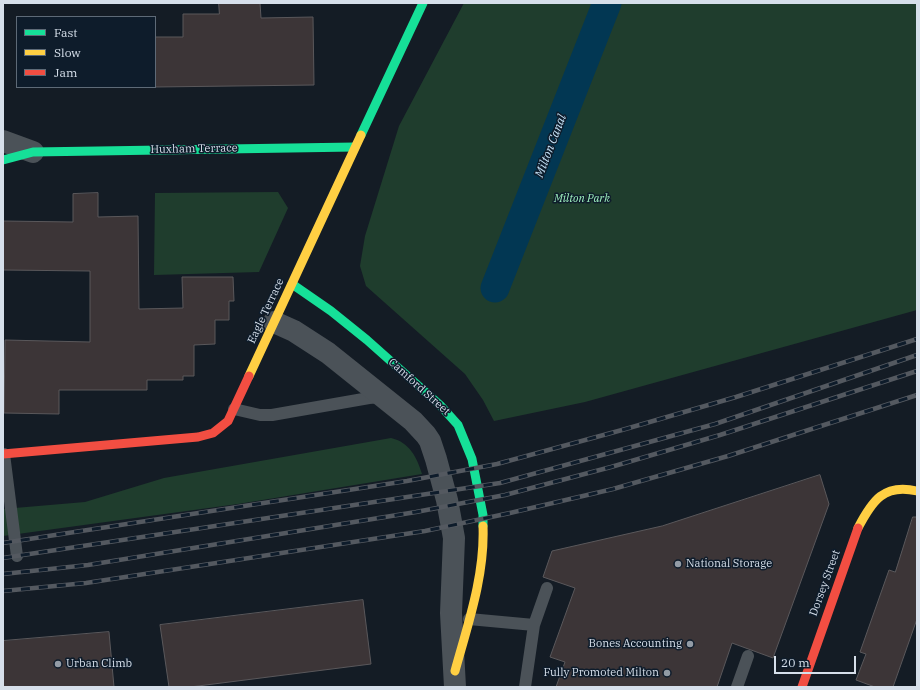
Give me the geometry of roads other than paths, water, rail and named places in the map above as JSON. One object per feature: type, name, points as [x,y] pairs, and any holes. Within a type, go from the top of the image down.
[{"type":"street","name":"Eagle Terrace","points":[[3,454],[198,437],[213,433],[224,426],[228,421],[423,3]]},
{"type":"street","name":"Huxham Terrace","points":[[3,141],[33,152]]},
{"type":"street","name":"Huxham Terrace","points":[[3,160],[33,152],[355,147]]},
{"type":"street","name":"Camford Street","points":[[292,284],[331,311],[367,340],[440,405],[453,418],[460,430],[472,459],[484,522],[484,542],[477,589],[455,679]]},
{"type":"street","name":"Camford Street","points":[[274,322],[294,331],[328,353],[412,421],[426,435],[430,442],[440,471],[454,538],[450,612],[455,679]]},
{"type":"street","name":"Dorsey Street","points":[[802,687],[864,514],[872,503],[882,494],[891,490],[903,488],[917,491]]},
{"type":"lane","points":[[234,408],[260,415],[272,415],[369,398],[383,397]]},
{"type":"lane","points":[[3,454],[17,556]]},
{"type":"lane","points":[[525,687],[534,625],[547,588]]},
{"type":"lane","points":[[469,619],[534,625]]},
{"type":"lane","points":[[737,687],[748,656]]},
{"type":"waterway","name":"Milton Canal","points":[[495,288],[607,3]]},
{"type":"railway","points":[[3,543],[407,481],[497,464],[736,397],[917,339]]},
{"type":"railway","points":[[3,558],[500,483],[715,424],[917,355]]},
{"type":"railway","points":[[3,574],[88,565],[416,512],[505,495],[611,467],[720,435],[917,371]]},
{"type":"railway","points":[[3,591],[86,583],[425,531],[510,513],[613,489],[728,456],[917,395]]},
{"type":"place","name":"National Storage","points":[[678,564]]},
{"type":"place","name":"Bones Accounting","points":[[690,644]]},
{"type":"place","name":"Urban Climb","points":[[58,664]]},
{"type":"place","name":"Fully Promoted Milton","points":[[667,673]]},
{"type":"park label","name":"Milton Park","points":[[582,199]]}]
